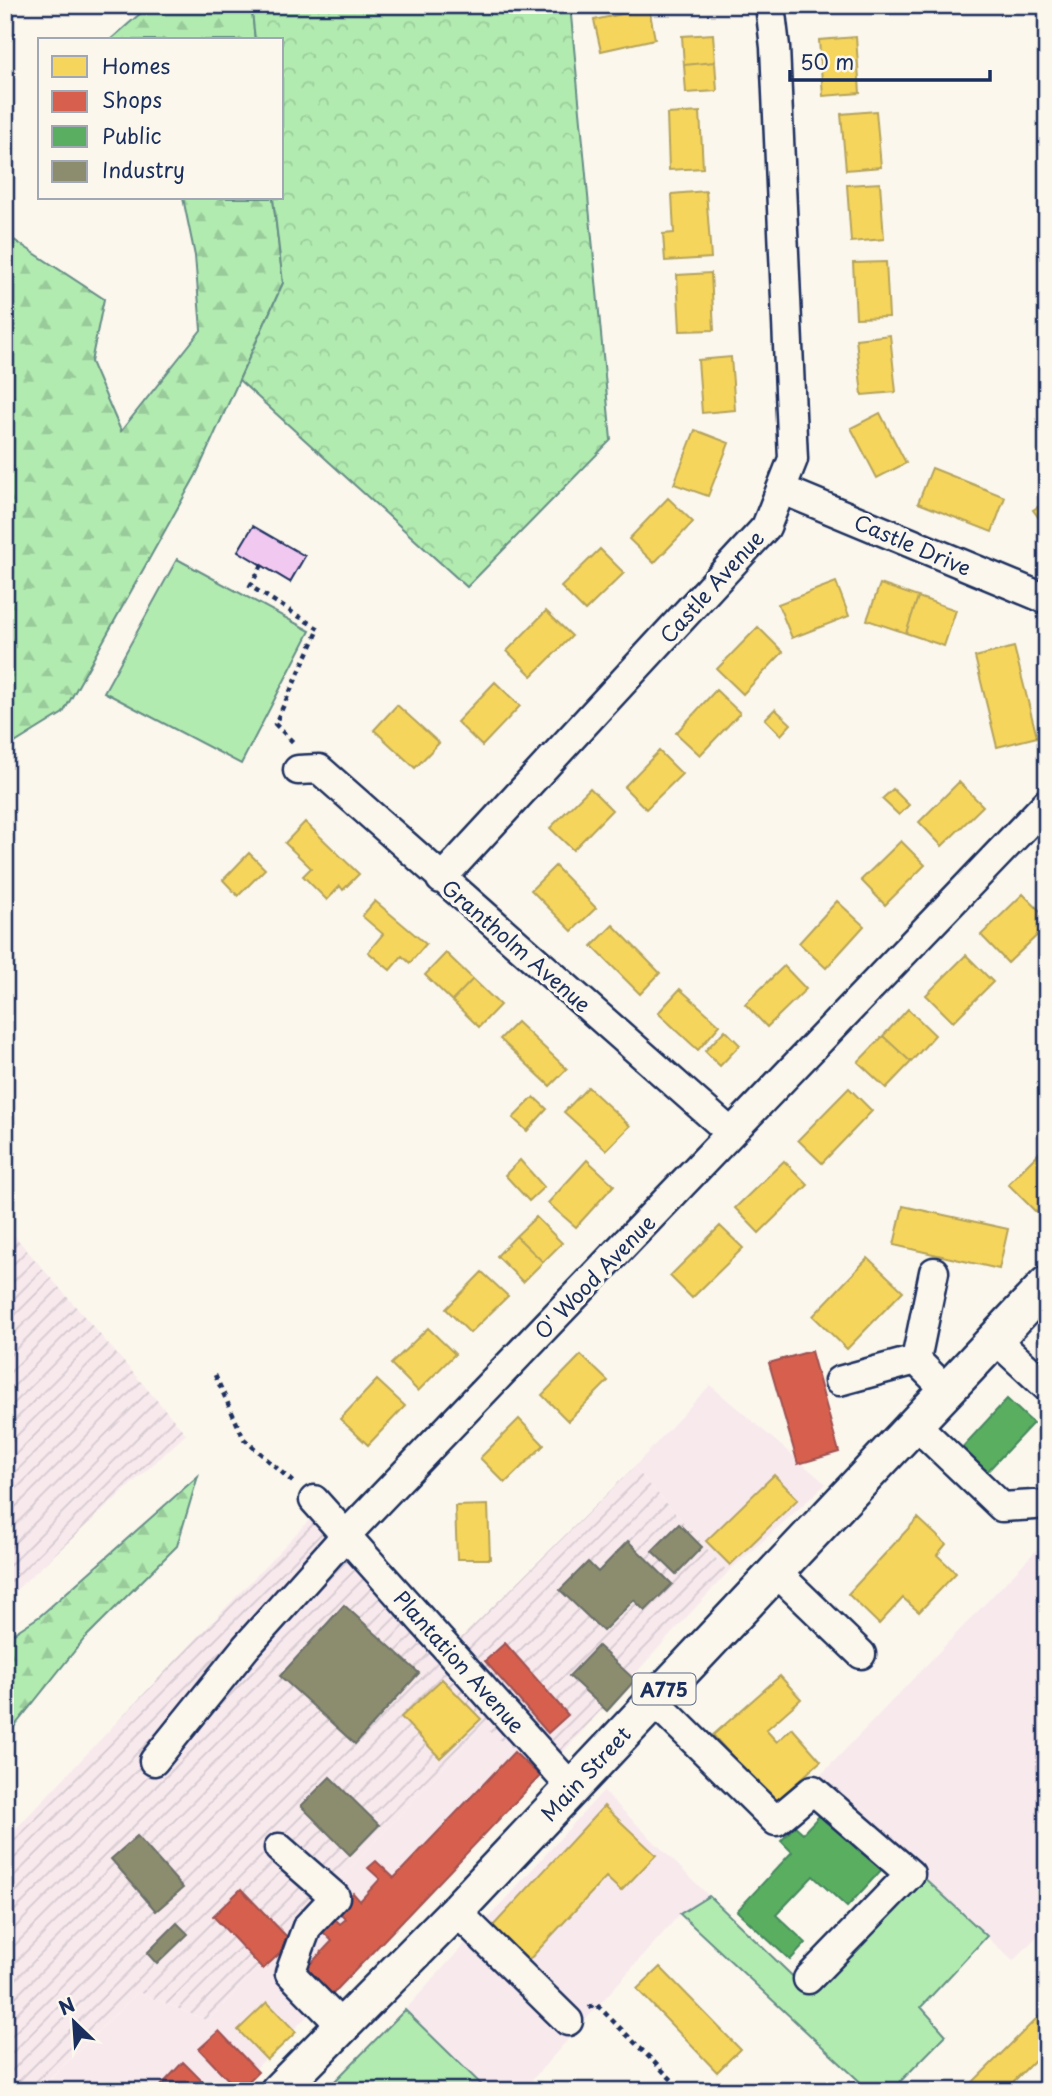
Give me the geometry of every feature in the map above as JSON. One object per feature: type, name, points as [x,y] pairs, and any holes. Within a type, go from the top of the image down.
[{"type":"main road","name":"Main Street","points":[[278,2091],[456,1912],[1047,1284]]},
{"type":"street","name":"Castle Avenue","points":[[442,879],[766,527],[793,459],[775,47],[770,5]]},
{"type":"street","name":"Castle Drive","points":[[781,489],[1046,600]]},
{"type":"street","name":"Grantholm Avenue","points":[[309,770],[442,879],[731,1133]]},
{"type":"street","name":"O' Wood Avenue","points":[[154,1761],[246,1647],[347,1534],[1047,803]]},
{"type":"street","points":[[916,1360],[934,1272]]},
{"type":"street","points":[[995,1338],[1047,1387]]},
{"type":"street","points":[[839,1381],[916,1360]]},
{"type":"street","points":[[916,1360],[946,1390]]},
{"type":"street","points":[[915,1424],[1002,1507],[1035,1505]]},
{"type":"street","name":"Plantation Avenue","points":[[314,1500],[572,1788]]},
{"type":"street","points":[[775,1571],[861,1654]]},
{"type":"street","points":[[653,1700],[776,1821],[813,1790],[910,1874],[808,1979]]},
{"type":"street","points":[[279,1848],[335,1898],[307,1927],[290,1973],[342,2026]]},
{"type":"street","points":[[456,1912],[568,2021]]},
{"type":"path","points":[[262,565],[250,586],[319,629],[275,724],[309,770]]},
{"type":"path","points":[[215,1375],[244,1439],[314,1500]]},
{"type":"path","points":[[568,2021],[596,2004],[683,2091]]},
{"type":"shaded area","points":[[5,1225],[186,1434],[5,1600]]},
{"type":"shaded area","points":[[710,1385],[826,1484],[728,1572],[634,1467]]},
{"type":"shaded area","points":[[634,1467],[728,1572],[543,1774],[482,1726],[208,2021],[138,1992],[37,2091],[5,2091],[5,1951],[11,1944],[5,1934],[5,1840],[331,1497],[456,1643]]},
{"type":"shaded area","points":[[1047,1539],[1047,1926],[1013,1961],[817,1779]]},
{"type":"shaded area","points":[[483,1725],[543,1774],[234,2091],[38,2091],[138,1992],[208,2021]]},
{"type":"shaded area","points":[[603,1791],[709,1896],[680,1914],[522,2091],[488,2091],[405,2010]]},
{"type":"green space","points":[[150,5],[259,5],[252,11],[255,38],[112,38]]},
{"type":"green space","points":[[259,5],[570,5],[611,440],[467,587],[239,380],[283,283],[273,200],[284,200],[284,38],[255,38],[252,11]]},
{"type":"green space","points":[[183,200],[273,200],[283,283],[196,475],[63,713],[5,749],[5,234],[104,299],[91,362],[121,431],[201,330],[195,256]]},
{"type":"green space","points":[[177,559],[310,631],[241,764],[104,692]]},
{"type":"green space","points":[[198,1476],[177,1546],[85,1638],[5,1738],[5,1639],[40,1616]]},
{"type":"green space","points":[[920,1874],[987,1936],[921,2007],[946,2035],[891,2091],[870,2091],[680,1914],[709,1896],[809,1992]]},
{"type":"green space","points":[[405,2010],[488,2091],[325,2091]]},
{"type":"building: Homes","points":[[649,8],[655,39],[601,51],[594,20]]},
{"type":"building: Homes","points":[[713,34],[715,62],[684,65],[682,36]]},
{"type":"building: Homes","points":[[856,37],[860,93],[823,96],[819,40]]},
{"type":"building: Homes","points":[[715,62],[717,91],[686,93],[684,65]]},
{"type":"building: Homes","points":[[876,111],[881,167],[846,170],[841,114]]},
{"type":"building: Homes","points":[[700,112],[703,168],[669,170],[667,114]]},
{"type":"building: Homes","points":[[880,183],[884,239],[851,242],[847,185]]},
{"type":"building: Homes","points":[[706,191],[711,258],[665,261],[663,234],[674,233],[672,194]]},
{"type":"building: Homes","points":[[886,262],[889,317],[856,318],[853,263]]},
{"type":"building: Homes","points":[[711,273],[714,330],[680,331],[677,275]]},
{"type":"building: Homes","points":[[890,335],[896,392],[862,395],[856,339]]},
{"type":"building: Homes","points":[[731,357],[735,410],[702,413],[698,360]]},
{"type":"building: Homes","points":[[880,413],[906,463],[877,478],[851,428]]},
{"type":"building: Homes","points":[[695,430],[729,443],[708,496],[674,484]]},
{"type":"building: Homes","points":[[932,468],[1005,497],[992,532],[918,503]]},
{"type":"building: Homes","points":[[668,498],[693,522],[654,563],[629,539]]},
{"type":"building: Homes","points":[[1047,501],[1047,529],[1033,510]]},
{"type":"building: Homes","points":[[600,549],[624,573],[585,611],[561,587]]},
{"type":"building: Homes","points":[[836,582],[849,616],[792,638],[778,604]]},
{"type":"building: Homes","points":[[880,584],[918,597],[906,633],[867,620]]},
{"type":"building: Homes","points":[[918,597],[956,610],[944,646],[906,633]]},
{"type":"building: Homes","points":[[546,611],[572,636],[532,676],[507,651]]},
{"type":"building: Homes","points":[[758,627],[783,652],[743,694],[717,669]]},
{"type":"building: Homes","points":[[1014,647],[1037,737],[997,747],[975,657]]},
{"type":"building: Homes","points":[[495,682],[520,706],[482,746],[457,722]]},
{"type":"building: Homes","points":[[716,690],[740,713],[700,755],[676,733]]},
{"type":"building: Homes","points":[[397,705],[439,743],[415,768],[374,730]]},
{"type":"building: Homes","points":[[775,709],[791,724],[781,735],[765,719]]},
{"type":"building: Homes","points":[[659,751],[682,774],[646,809],[624,787]]},
{"type":"building: Homes","points":[[959,782],[983,806],[942,846],[919,822]]},
{"type":"building: Homes","points":[[590,788],[612,810],[573,850],[550,828]]},
{"type":"building: Homes","points":[[893,789],[909,805],[899,815],[882,799]]},
{"type":"building: Homes","points":[[305,822],[359,874],[343,890],[340,886],[327,900],[303,876],[311,868],[285,843]]},
{"type":"building: Homes","points":[[901,841],[925,865],[885,905],[861,880]]},
{"type":"building: Homes","points":[[249,853],[265,869],[238,896],[223,880]]},
{"type":"building: Homes","points":[[555,866],[596,908],[572,931],[531,890]]},
{"type":"building: Homes","points":[[1023,894],[1047,918],[1047,926],[1008,963],[981,935]]},
{"type":"building: Homes","points":[[375,901],[426,944],[410,963],[402,956],[390,970],[368,952],[383,934],[362,916]]},
{"type":"building: Homes","points":[[837,901],[864,926],[826,968],[799,943]]},
{"type":"building: Homes","points":[[613,925],[660,973],[640,994],[592,946]]},
{"type":"building: Homes","points":[[446,953],[473,979],[452,1001],[425,975]]},
{"type":"building: Homes","points":[[966,955],[993,982],[953,1022],[926,995]]},
{"type":"building: Homes","points":[[784,966],[806,989],[767,1027],[745,1004]]},
{"type":"building: Homes","points":[[473,979],[500,1005],[479,1027],[452,1001]]},
{"type":"building: Homes","points":[[680,989],[720,1025],[698,1050],[658,1013]]},
{"type":"building: Homes","points":[[908,1009],[935,1035],[911,1062],[883,1036]]},
{"type":"building: Homes","points":[[517,1022],[567,1069],[550,1086],[500,1039]]},
{"type":"building: Homes","points":[[725,1030],[740,1045],[720,1066],[705,1051]]},
{"type":"building: Homes","points":[[883,1036],[911,1062],[886,1088],[858,1062]]},
{"type":"building: Homes","points":[[588,1087],[630,1126],[606,1150],[564,1112]]},
{"type":"building: Homes","points":[[849,1088],[872,1111],[822,1163],[798,1140]]},
{"type":"building: Homes","points":[[534,1097],[547,1109],[527,1131],[513,1118]]},
{"type":"building: Homes","points":[[1047,1145],[1047,1204],[1037,1213],[1008,1184]]},
{"type":"building: Homes","points":[[520,1160],[544,1187],[529,1201],[505,1175]]},
{"type":"building: Homes","points":[[587,1160],[614,1185],[576,1227],[548,1203]]},
{"type":"building: Homes","points":[[784,1161],[808,1185],[759,1233],[735,1208]]},
{"type":"building: Homes","points":[[903,1206],[1008,1229],[999,1269],[894,1245]]},
{"type":"building: Homes","points":[[536,1217],[562,1243],[543,1262],[516,1236]]},
{"type":"building: Homes","points":[[720,1226],[743,1248],[692,1298],[670,1276]]},
{"type":"building: Homes","points":[[516,1236],[543,1262],[523,1282],[497,1256]]},
{"type":"building: Homes","points":[[868,1258],[903,1291],[847,1349],[813,1316]]},
{"type":"building: Homes","points":[[482,1272],[508,1296],[470,1333],[446,1309]]},
{"type":"building: Homes","points":[[428,1328],[455,1354],[418,1391],[391,1364]]},
{"type":"building: Homes","points":[[581,1355],[608,1381],[568,1421],[542,1395]]},
{"type":"building: Homes","points":[[377,1380],[405,1406],[368,1445],[340,1419]]},
{"type":"building: Homes","points":[[519,1419],[544,1445],[505,1483],[480,1458]]},
{"type":"building: Homes","points":[[774,1475],[798,1499],[730,1565],[706,1541]]},
{"type":"building: Homes","points":[[488,1505],[490,1559],[457,1559],[455,1506]]},
{"type":"building: Homes","points":[[918,1518],[946,1544],[937,1555],[956,1573],[919,1612],[903,1598],[879,1624],[848,1594]]},
{"type":"building: Homes","points":[[780,1676],[801,1699],[766,1730],[777,1742],[792,1728],[821,1761],[774,1803],[713,1735]]},
{"type":"building: Homes","points":[[442,1679],[481,1719],[440,1758],[401,1717]]},
{"type":"building: Homes","points":[[604,1806],[656,1855],[621,1891],[606,1877],[528,1961],[492,1927]]},
{"type":"building: Homes","points":[[660,1967],[740,2049],[717,2072],[637,1989]]},
{"type":"building: Homes","points":[[267,2002],[296,2032],[267,2060],[238,2030]]},
{"type":"building: Homes","points":[[1047,2008],[1047,2048],[1004,2091],[964,2091]]},
{"type":"building: Shops","points":[[811,1351],[839,1452],[798,1464],[769,1363]]},
{"type":"building: Shops","points":[[505,1643],[568,1715],[548,1733],[485,1661]]},
{"type":"building: Shops","points":[[514,1752],[540,1776],[327,2000],[300,1975],[332,1941],[320,1929],[332,1916],[340,1924],[346,1919],[337,1910],[353,1893],[360,1901],[380,1879],[368,1868],[376,1861],[394,1878]]},
{"type":"building: Shops","points":[[241,1889],[292,1942],[263,1969],[213,1916]]},
{"type":"building: Shops","points":[[219,2031],[258,2072],[239,2091],[199,2049]]},
{"type":"building: Shops","points":[[183,2062],[209,2088],[206,2091],[156,2091]]},
{"type":"building: Public","points":[[1007,1399],[1033,1423],[983,1476],[958,1452]]},
{"type":"building: Public","points":[[824,1811],[884,1867],[847,1907],[813,1876],[776,1915],[806,1943],[790,1960],[737,1911],[792,1852],[781,1841],[795,1826],[803,1833]]},
{"type":"building: Industry","points":[[679,1524],[702,1547],[676,1574],[652,1551]]},
{"type":"building: Industry","points":[[628,1541],[672,1584],[645,1611],[634,1600],[603,1631],[560,1590],[588,1562],[598,1572]]},
{"type":"building: Industry","points":[[344,1605],[419,1673],[355,1744],[280,1676]]},
{"type":"building: Industry","points":[[598,1646],[635,1680],[607,1711],[569,1676]]},
{"type":"building: Industry","points":[[330,1777],[379,1825],[350,1855],[301,1806]]},
{"type":"building: Industry","points":[[137,1836],[183,1888],[156,1911],[111,1859]]},
{"type":"building: Industry","points":[[177,1923],[188,1934],[157,1964],[147,1953]]},
{"type":"building: Other","points":[[253,526],[305,556],[290,582],[238,551]]}]
